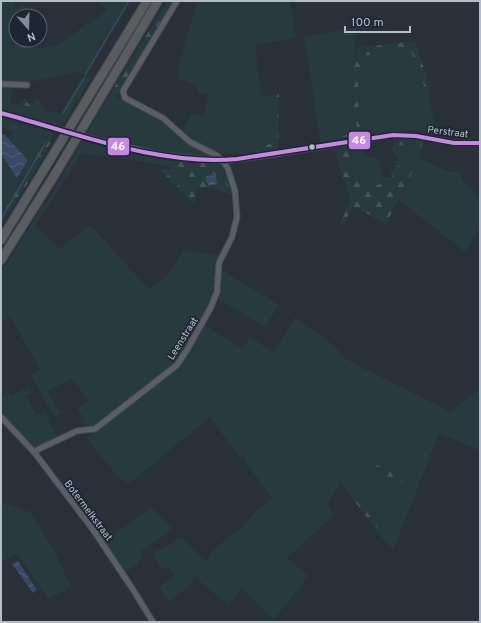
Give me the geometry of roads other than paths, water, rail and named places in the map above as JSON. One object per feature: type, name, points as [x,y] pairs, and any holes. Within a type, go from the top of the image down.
[{"type":"highway","points":[[1,240],[147,1]]},
{"type":"highway","points":[[1,260],[54,176],[158,1]]},
{"type":"street","points":[[178,1],[123,91],[123,95],[125,98],[163,118],[190,142],[216,155],[223,161]]},
{"type":"street","points":[[1,84],[27,85]]},
{"type":"street","name":"Perstraat","points":[[1,113],[101,141],[161,155],[223,161],[393,135],[416,136],[454,143],[480,143]]},
{"type":"street","name":"Leenstraat","points":[[34,452],[77,431],[95,429],[177,365],[187,350],[211,307],[217,292],[219,263],[232,237],[237,217],[235,191],[228,169],[223,161]]},
{"type":"street","name":"Botermelkstraat","points":[[1,416],[34,452],[94,530],[153,622]]},
{"type":"water","points":[[4,134],[28,160],[17,178],[1,154],[1,135]]},
{"type":"water","points":[[216,174],[217,184],[209,186],[205,180],[206,176]]},
{"type":"water","points":[[18,561],[37,590],[33,593],[12,564]]},
{"type":"waterway","points":[[85,75],[129,1]]},
{"type":"waterway","points":[[63,113],[84,78]]},
{"type":"waterway","points":[[1,219],[45,144]]}]
